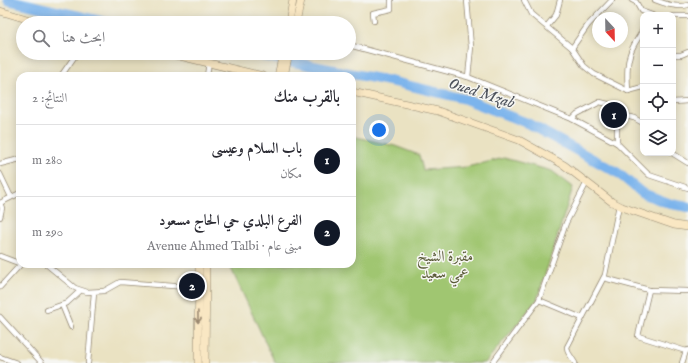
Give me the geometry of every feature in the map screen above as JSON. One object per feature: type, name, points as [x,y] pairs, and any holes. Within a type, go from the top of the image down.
[{"type":"main road","points":[[290,16],[293,0]]},
{"type":"main road","points":[[298,16],[301,0]]},
{"type":"main road","points":[[0,11],[17,16]]},
{"type":"main road","points":[[200,60],[248,72]]},
{"type":"main road","points":[[281,72],[282,60]]},
{"type":"main road","points":[[282,72],[287,60]]},
{"type":"main road","points":[[356,93],[438,111],[530,144],[564,165],[596,191],[619,205],[674,225],[688,227]]},
{"type":"main road","points":[[198,363],[199,268]]},
{"type":"main road","points":[[205,363],[206,268]]},
{"type":"street","points":[[374,21],[373,14],[391,9],[391,0]]},
{"type":"street","points":[[467,0],[471,47],[468,77]]},
{"type":"street","points":[[524,0],[531,14],[572,48],[584,66],[594,74],[628,90],[640,88]]},
{"type":"street","points":[[547,26],[556,15],[560,0]]},
{"type":"street","points":[[572,48],[588,25],[612,0]]},
{"type":"street","points":[[632,0],[636,2],[643,12]]},
{"type":"street","points":[[655,0],[667,4],[688,5]]},
{"type":"street","points":[[676,16],[688,16]]},
{"type":"street","points":[[628,90],[628,63],[634,46],[640,35]]},
{"type":"street","points":[[356,47],[468,77],[572,120],[617,143],[649,175],[688,188]]},
{"type":"street","points":[[676,55],[681,55],[688,52]]},
{"type":"street","points":[[64,72],[72,60]]},
{"type":"street","points":[[208,72],[209,62]]},
{"type":"street","points":[[676,102],[688,100]]},
{"type":"street","points":[[572,120],[598,102],[612,105],[617,114],[617,143]]},
{"type":"street","points":[[617,114],[640,121]]},
{"type":"street","points":[[676,156],[688,163]]},
{"type":"street","points":[[0,164],[16,160]]},
{"type":"street","points":[[0,174],[11,197]]},
{"type":"street","points":[[492,363],[539,300],[566,223],[586,182]]},
{"type":"street","points":[[0,217],[2,208],[0,203],[16,195]]},
{"type":"street","points":[[576,363],[568,352],[567,347],[604,278],[619,205]]},
{"type":"street","points":[[0,256],[16,262]]},
{"type":"street","points":[[0,287],[17,268]]},
{"type":"street","points":[[50,268],[65,281],[80,291],[94,293],[109,289],[120,282],[206,289]]},
{"type":"street","points":[[604,278],[649,290],[688,291]]},
{"type":"street","points":[[649,290],[638,336],[687,351],[682,363]]},
{"type":"street","points":[[47,310],[67,303],[80,291]]},
{"type":"street","points":[[88,363],[94,293]]},
{"type":"street","points":[[539,300],[582,318]]},
{"type":"street","points":[[62,305],[71,327]]},
{"type":"street","points":[[0,317],[42,363]]},
{"type":"street","points":[[0,357],[17,363]]},
{"type":"green space","name":"مقبرة الشيخ عمي سعيد","points":[[356,137],[395,146],[419,155],[423,170],[467,167],[504,158],[552,171],[573,187],[537,300],[485,363],[275,363],[231,268],[356,268]]},
{"type":"waterway","name":"Oued Mzab","points":[[8,0],[79,16]]},
{"type":"waterway","name":"Oued Mzab","points":[[283,60],[344,72]]},
{"type":"waterway","name":"Oued Mzab","points":[[356,74],[465,99],[527,123],[618,173],[642,193],[671,204],[688,207]]},
{"type":"place","name":"باب السلام وعيسى","points":[[614,115]]},
{"type":"place","name":"الفرع البلدي حي الحاج مسعود","points":[[192,286]]}]
